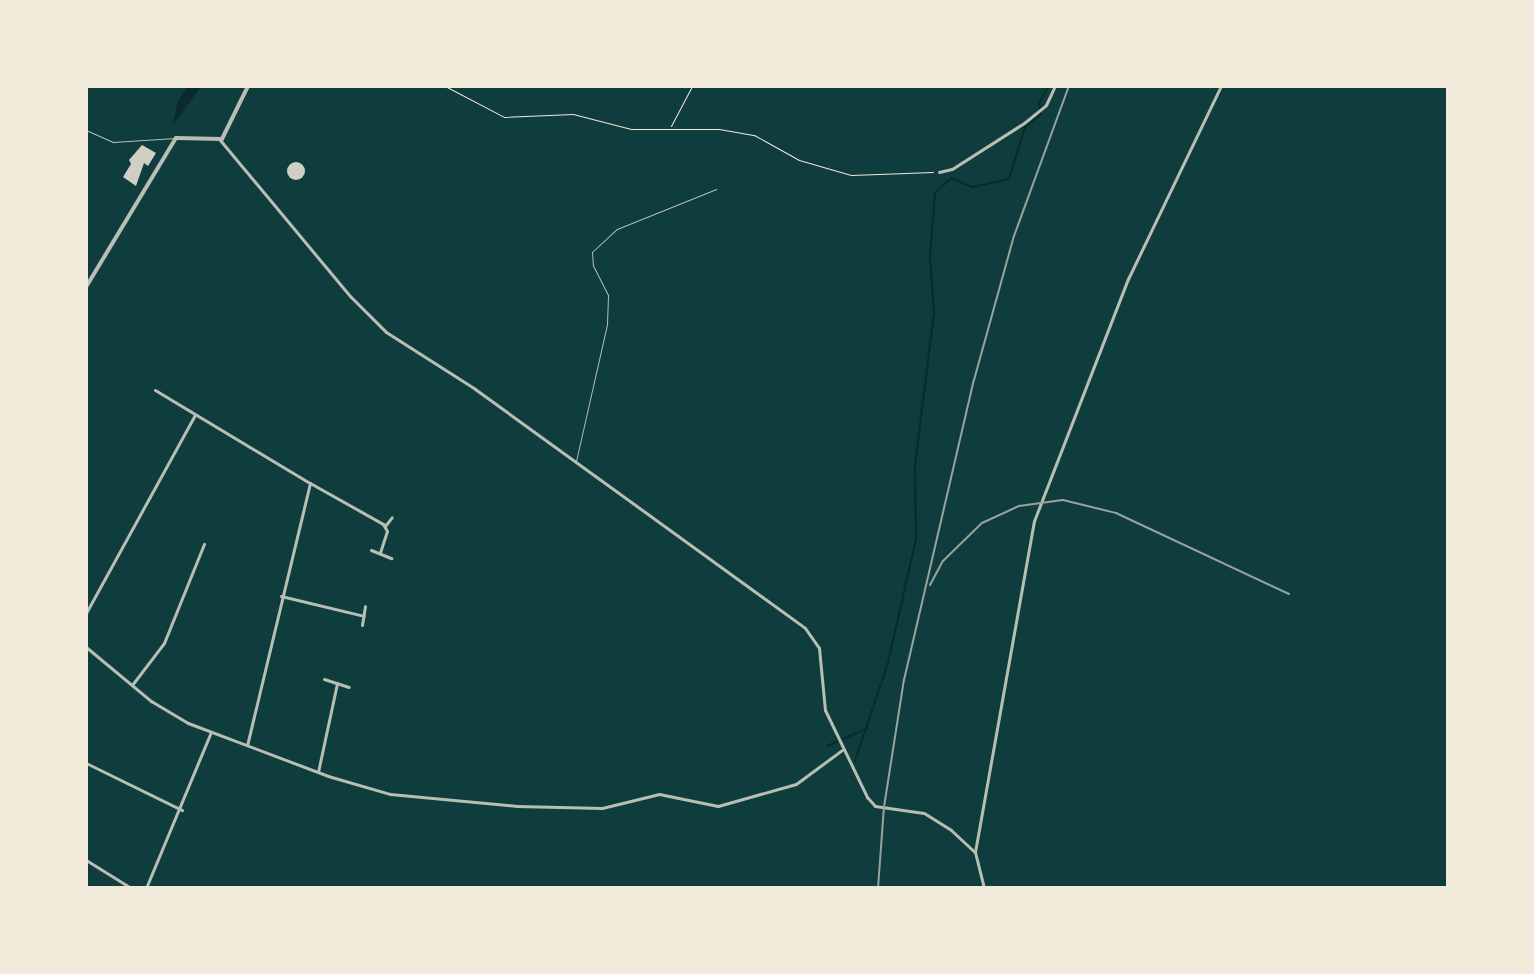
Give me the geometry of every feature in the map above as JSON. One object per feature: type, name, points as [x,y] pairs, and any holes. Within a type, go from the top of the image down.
[{"type":"street","points":[[220,140],[248,86]]},
{"type":"street","points":[[939,172],[982,151],[1038,112],[1042,109],[1055,86]]},
{"type":"street","points":[[984,888],[975,852],[1034,521],[1128,279],[1221,86]]},
{"type":"street","points":[[86,287],[176,138],[220,140],[375,322],[576,462],[806,628],[818,648],[825,710],[842,750],[872,804],[924,813],[975,852]]},
{"type":"street","points":[[155,390],[385,526]]},
{"type":"street","points":[[86,613],[195,415]]},
{"type":"street","points":[[247,745],[280,596],[310,483]]},
{"type":"street","points":[[380,554],[385,526],[392,517]]},
{"type":"street","points":[[132,685],[164,643],[204,544]]},
{"type":"street","points":[[371,550],[390,558]]},
{"type":"street","points":[[280,596],[364,616]]},
{"type":"street","points":[[362,625],[365,606]]},
{"type":"street","points":[[86,647],[163,710],[212,732],[318,772],[390,794],[470,803],[612,808],[659,794],[718,806],[796,784],[842,750]]},
{"type":"street","points":[[324,679],[349,687]]},
{"type":"street","points":[[318,772],[337,683]]},
{"type":"street","points":[[146,888],[182,810],[212,732]]},
{"type":"street","points":[[86,763],[182,810]]},
{"type":"street","points":[[86,860],[131,888]]},
{"type":"lane","points":[[86,130],[113,142],[176,138]]},
{"type":"lane","points":[[576,462],[607,324],[608,295],[593,266],[592,252],[625,225],[716,189]]},
{"type":"path","points":[[445,86],[504,117],[573,114],[631,129],[670,127],[754,135],[799,160],[851,175],[939,172]]},
{"type":"path","points":[[670,127],[692,86]]},
{"type":"water","points":[[188,86],[200,88],[173,125],[178,101]]},
{"type":"building","points":[[142,145],[156,153],[148,166],[144,163],[136,186],[123,177],[131,164],[129,160]]},
{"type":"building","points":[[296,162],[302,165],[305,171],[302,177],[296,180],[290,177],[287,171],[290,165]]},
{"type":"waterway","points":[[855,761],[888,663],[916,539],[915,465],[934,313],[930,257],[935,193],[951,178],[972,187],[1009,179],[1025,127],[1041,114],[1039,104],[1048,86]]},
{"type":"waterway","points":[[827,746],[868,728]]},
{"type":"railway","points":[[878,888],[884,807],[904,680],[974,380],[1014,236],[1069,86]]},
{"type":"railway","points":[[930,585],[943,561],[982,523],[1019,506],[1063,500],[1116,513],[1289,594]]}]
